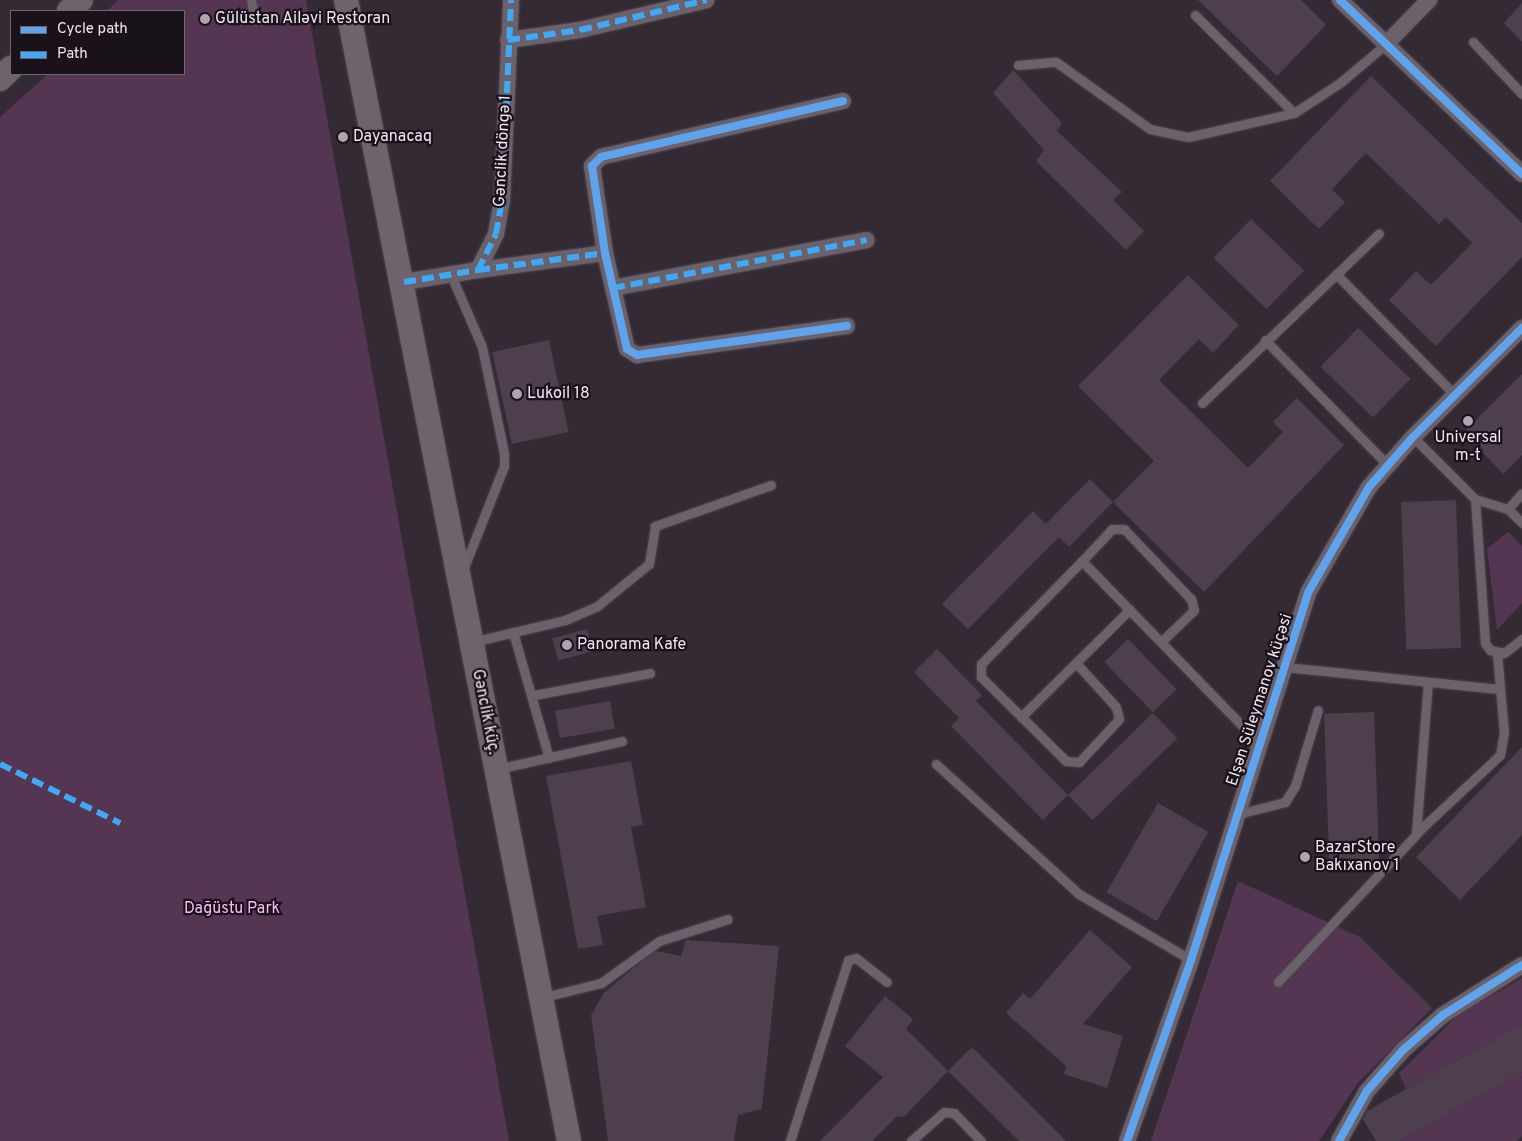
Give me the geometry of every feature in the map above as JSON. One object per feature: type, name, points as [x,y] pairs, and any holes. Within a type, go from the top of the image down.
[{"type":"main road","points":[[70,10],[81,0]]},
{"type":"main road","points":[[338,0],[358,56]]},
{"type":"main road","points":[[346,0],[358,56]]},
{"type":"main road","name":"Gənclik küç.","points":[[358,56],[404,282],[459,582],[496,770],[544,997],[570,1141]]},
{"type":"main road","points":[[0,79],[10,69]]},
{"type":"street","name":"Gənclik döngə 1","points":[[478,270],[496,234],[502,200],[511,0]]},
{"type":"street","points":[[508,40],[580,30],[707,0]]},
{"type":"street","points":[[1340,0],[1522,174]]},
{"type":"street","points":[[1386,44],[1430,0]]},
{"type":"street","points":[[843,101],[601,157],[592,166],[605,253],[613,288],[628,349],[637,355],[847,326]]},
{"type":"street","points":[[613,288],[866,240]]},
{"type":"street","points":[[404,282],[605,253]]},
{"type":"street","name":"Elşən Süleymanov küçəsi","points":[[1127,1141],[1191,960],[1309,591],[1369,487],[1413,437],[1522,328]]},
{"type":"street","points":[[1339,1141],[1367,1091],[1403,1050],[1443,1015],[1522,965]]},
{"type":"lane","points":[[251,0],[254,16]]},
{"type":"lane","points":[[1195,14],[1294,113]]},
{"type":"lane","points":[[1473,42],[1522,94]]},
{"type":"lane","points":[[1018,65],[1056,62],[1150,129],[1188,137],[1214,134],[1294,113],[1341,82],[1386,44]]},
{"type":"lane","points":[[1202,403],[1265,340],[1379,233]]},
{"type":"lane","points":[[1336,274],[1455,395]]},
{"type":"lane","points":[[451,275],[482,348],[504,453],[504,466],[459,582]]},
{"type":"lane","points":[[1265,340],[1388,465]]},
{"type":"lane","points":[[1413,437],[1475,500],[1508,509],[1522,523]]},
{"type":"lane","points":[[472,642],[565,620],[596,607],[649,564],[656,526],[771,485]]},
{"type":"lane","points":[[1508,509],[1522,493]]},
{"type":"lane","points":[[1278,982],[1416,834],[1500,755],[1504,733],[1497,653],[1485,643],[1475,500]]},
{"type":"lane","points":[[1076,663],[1116,707],[1119,719],[1079,762],[1066,761],[981,677],[981,664],[1112,529],[1124,529],[1191,599],[1194,610],[1161,642]]},
{"type":"lane","points":[[1082,561],[1260,744]]},
{"type":"lane","points":[[1021,717],[1130,609]]},
{"type":"lane","points":[[513,632],[534,695],[549,758]]},
{"type":"lane","points":[[1497,653],[1511,651],[1522,639]]},
{"type":"lane","points":[[1285,667],[1499,689]]},
{"type":"lane","points":[[534,695],[650,673]]},
{"type":"lane","points":[[1416,834],[1428,682]]},
{"type":"lane","points":[[1238,814],[1285,802],[1295,786],[1318,710]]},
{"type":"lane","points":[[496,770],[622,741]]},
{"type":"lane","points":[[936,764],[1079,894],[1191,960]]},
{"type":"lane","points":[[544,997],[601,983],[659,941],[728,919]]},
{"type":"lane","points":[[790,1141],[848,960],[856,958],[887,982]]},
{"type":"lane","points":[[911,1141],[944,1112],[954,1114],[981,1141]]},
{"type":"green space","name":"Dağüstu Park","points":[[118,0],[306,0],[509,1141],[0,1141],[0,117],[47,75],[185,75],[185,10],[108,10]]},
{"type":"green space","points":[[1508,532],[1522,546],[1522,603],[1497,630],[1487,549]]},
{"type":"green space","points":[[1238,881],[1360,937],[1432,1008],[1358,1083],[1319,1141],[1151,1141]]},
{"type":"green space","points":[[1522,978],[1522,1024],[1406,1089],[1399,1073],[1458,1015]]},
{"type":"green space","points":[[1522,1072],[1522,1136],[1517,1141],[1399,1141]]},
{"type":"building","points":[[1198,0],[1301,0],[1326,25],[1277,76]]},
{"type":"building","points":[[1522,3],[1522,42],[1504,23]]},
{"type":"building","points":[[1013,70],[1062,123],[1057,131],[1122,192],[1113,200],[1144,231],[1126,250],[1036,161],[1044,150],[993,93]]},
{"type":"building","points":[[1371,76],[1522,223],[1522,257],[1436,346],[1389,300],[1416,271],[1431,285],[1472,243],[1446,217],[1439,224],[1366,153],[1332,189],[1345,202],[1319,229],[1270,181]]},
{"type":"building","points":[[1251,219],[1304,270],[1267,309],[1213,258]]},
{"type":"building","points":[[1188,275],[1239,325],[1213,353],[1199,339],[1159,380],[1248,468],[1283,432],[1273,422],[1297,398],[1344,445],[1204,592],[1113,502],[1154,461],[1078,386]]},
{"type":"building","points":[[1358,328],[1411,379],[1373,418],[1320,367]]},
{"type":"building","points":[[549,340],[569,432],[512,444],[492,352]]},
{"type":"building","points":[[1522,374],[1522,455],[1503,474],[1464,432]]},
{"type":"building","points":[[1090,479],[1113,502],[1069,547],[1059,537],[968,629],[942,604],[1033,511],[1046,524]]},
{"type":"building","points":[[1456,500],[1461,648],[1406,650],[1401,502]]},
{"type":"building","points":[[587,629],[593,651],[558,661],[552,638]]},
{"type":"building","points":[[1128,639],[1177,689],[1153,712],[1104,662]]},
{"type":"building","points":[[937,649],[982,695],[976,701],[1068,795],[1043,820],[951,726],[959,718],[914,672]]},
{"type":"building","points":[[610,701],[615,729],[560,738],[555,711]]},
{"type":"building","points":[[1374,712],[1379,862],[1329,864],[1324,714]]},
{"type":"building","points":[[1153,713],[1177,738],[1092,820],[1068,795]]},
{"type":"building","points":[[1522,747],[1522,835],[1460,900],[1416,857]]},
{"type":"building","points":[[631,761],[643,825],[631,827],[646,907],[597,916],[603,945],[578,949],[546,776]]},
{"type":"building","points":[[1158,803],[1208,832],[1157,921],[1106,892]]},
{"type":"building","points":[[1090,930],[1132,967],[1083,1024],[1123,1036],[1107,1088],[1064,1074],[1066,1066],[1006,1013],[1023,993],[1030,999]]},
{"type":"building","points":[[686,940],[779,946],[762,1109],[738,1115],[734,1141],[608,1141],[591,1015],[604,993],[637,965],[656,951],[681,956]]},
{"type":"building","points":[[885,996],[913,1019],[906,1029],[948,1071],[905,1116],[896,1117],[872,1141],[820,1141],[883,1077],[845,1046]]},
{"type":"building","points":[[1522,1024],[1522,1072],[1399,1141],[1376,1141],[1363,1119],[1367,1111]]},
{"type":"building","points":[[972,1047],[1066,1141],[1019,1141],[948,1071]]},
{"type":"marked path","points":[[404,282],[478,270],[496,234],[502,201],[511,0]]},
{"type":"marked path","points":[[508,40],[580,30],[707,0]]},
{"type":"marked path","points":[[613,288],[866,240]]},
{"type":"marked path","points":[[478,270],[605,253]]},
{"type":"marked path","points":[[0,764],[120,823]]},
{"type":"cycle path","points":[[1340,0],[1522,174]]},
{"type":"cycle path","points":[[843,101],[601,157],[592,166],[605,253],[627,349],[637,355],[847,326]]},
{"type":"cycle path","points":[[1127,1141],[1191,960],[1309,591],[1369,487],[1413,437],[1522,328]]},
{"type":"cycle path","points":[[1339,1141],[1367,1091],[1403,1050],[1443,1015],[1522,965]]},
{"type":"place","name":"Gülüstan Ailəvi Restoran","points":[[205,19]]},
{"type":"place","name":"Dayanacaq","points":[[343,137]]},
{"type":"place","name":"Lukoil 18","points":[[517,394]]},
{"type":"place","name":"Universal m-t","points":[[1468,421]]},
{"type":"place","name":"Panorama Kafe","points":[[567,645]]},
{"type":"place","name":"BazarStore Bakıxanov 1","points":[[1305,857]]}]
